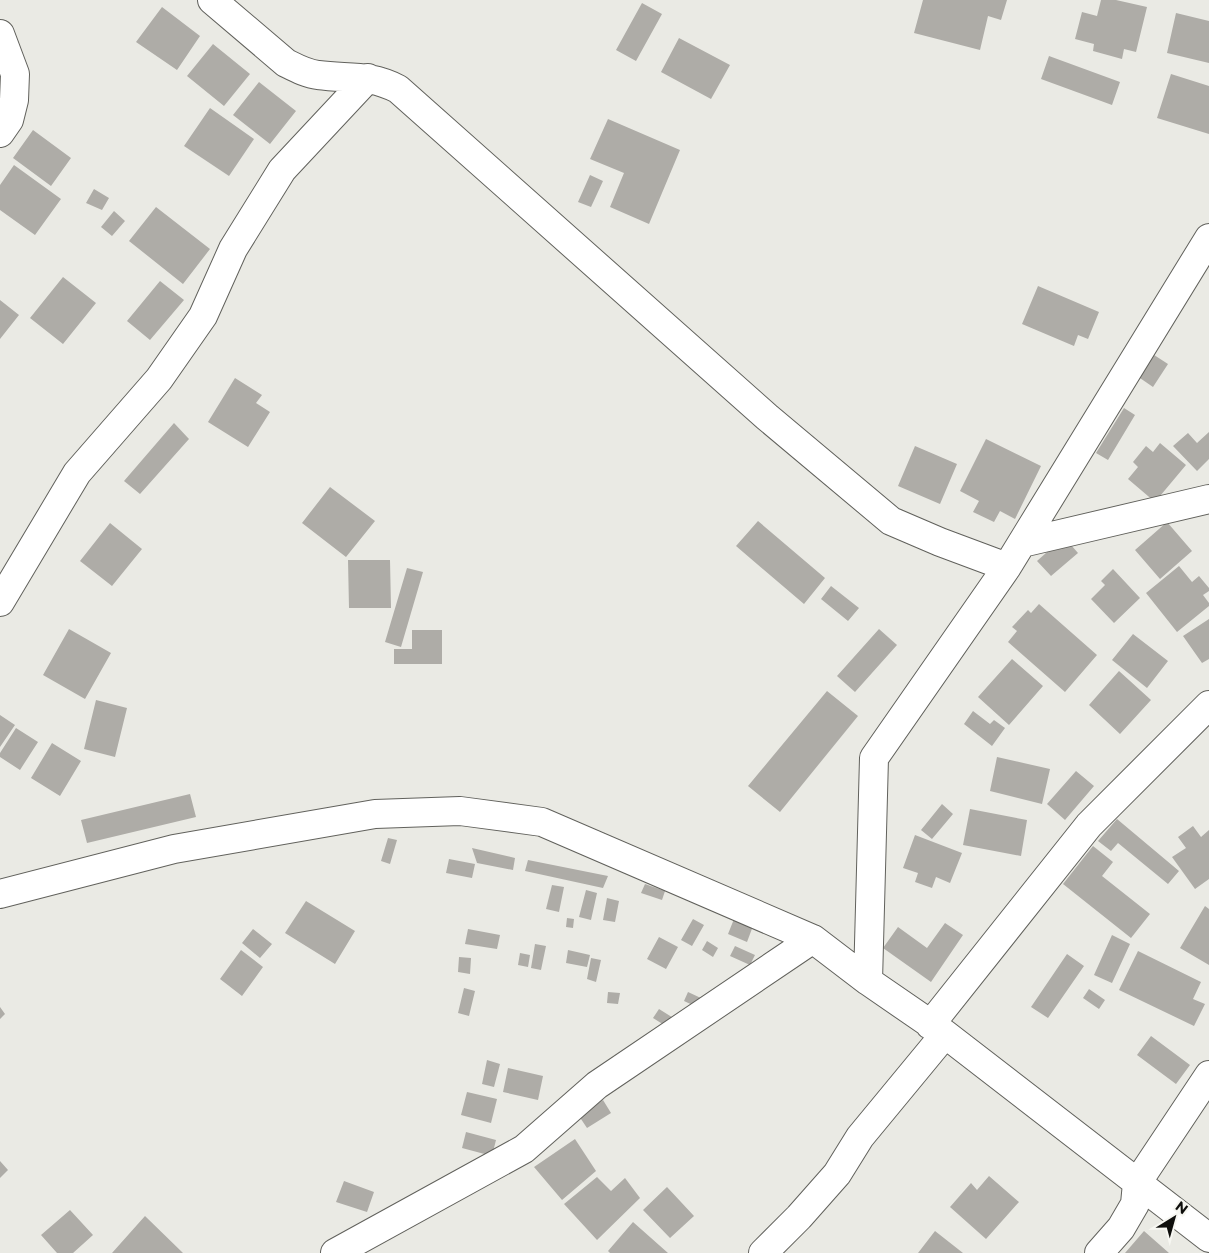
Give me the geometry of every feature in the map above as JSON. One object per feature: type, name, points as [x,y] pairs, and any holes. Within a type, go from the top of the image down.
[{"type":"street","points":[[212,0],[286,63],[316,75],[368,78],[398,89],[760,410],[891,521],[1007,567]]},
{"type":"street","points":[[0,34],[15,74],[14,100],[11,114],[0,133]]},
{"type":"street","points":[[316,75],[331,117]]},
{"type":"street","points":[[0,602],[77,473],[159,379],[203,316],[233,248],[282,170],[368,78]]},
{"type":"street","points":[[868,981],[874,758],[1007,567],[1209,238]]},
{"type":"street","points":[[1022,543],[1209,499]]},
{"type":"street","points":[[763,1253],[799,1217],[837,1174],[860,1137],[1089,825],[1209,705]]},
{"type":"street","points":[[0,894],[183,848],[375,814],[460,811],[542,822],[812,939],[938,1030],[1209,1238]]},
{"type":"street","points":[[335,1253],[524,1149],[597,1085],[812,939]]},
{"type":"street","points":[[1099,1253],[1121,1228],[1135,1204],[1137,1183],[1209,1075]]},
{"type":"building","points":[[923,0],[1007,0],[1001,20],[988,16],[980,50],[914,33]]},
{"type":"building","points":[[1101,0],[1116,0],[1147,7],[1136,52],[1124,49],[1122,59],[1093,51],[1094,44],[1075,39],[1082,12],[1097,16]]},
{"type":"building","points":[[642,3],[662,14],[636,61],[616,50]]},
{"type":"building","points":[[162,7],[200,36],[177,70],[136,42]]},
{"type":"building","points":[[1176,13],[1209,21],[1209,63],[1167,53]]},
{"type":"building","points":[[679,38],[730,65],[711,99],[661,72]]},
{"type":"building","points":[[213,44],[250,74],[224,106],[187,76]]},
{"type":"building","points":[[1049,56],[1120,82],[1112,105],[1041,79]]},
{"type":"building","points":[[1171,74],[1209,86],[1209,134],[1157,118]]},
{"type":"building","points":[[259,82],[296,111],[270,144],[233,115]]},
{"type":"building","points":[[210,108],[254,139],[229,176],[184,146]]},
{"type":"building","points":[[608,119],[680,150],[649,224],[610,207],[624,173],[590,159]]},
{"type":"building","points":[[33,130],[71,158],[51,186],[13,158]]},
{"type":"building","points":[[14,165],[61,199],[35,235],[0,210],[0,185]]},
{"type":"building","points":[[590,175],[603,181],[591,207],[578,202]]},
{"type":"building","points":[[94,189],[109,198],[102,210],[86,203]]},
{"type":"building","points":[[156,207],[210,249],[183,284],[129,241]]},
{"type":"building","points":[[114,211],[125,221],[112,236],[101,227]]},
{"type":"building","points":[[63,277],[96,303],[63,344],[30,318]]},
{"type":"building","points":[[160,281],[184,300],[150,340],[127,321]]},
{"type":"building","points":[[1038,286],[1099,312],[1088,339],[1078,335],[1074,346],[1022,324]]},
{"type":"building","points":[[0,300],[19,315],[0,339]]},
{"type":"building","points":[[1151,353],[1168,364],[1153,387],[1137,376]]},
{"type":"building","points":[[235,378],[262,395],[256,403],[270,412],[248,447],[208,422]]},
{"type":"building","points":[[1124,408],[1135,415],[1108,460],[1096,453]]},
{"type":"building","points":[[174,423],[189,439],[140,494],[124,481]]},
{"type":"building","points":[[1209,432],[1209,459],[1197,471],[1173,446],[1188,433],[1197,443]]},
{"type":"building","points":[[986,439],[1041,466],[1015,519],[1000,511],[994,522],[973,512],[979,501],[960,491]]},
{"type":"building","points":[[1160,443],[1186,465],[1155,502],[1128,479],[1138,467],[1133,462],[1146,446],[1153,452]]},
{"type":"building","points":[[915,446],[957,464],[940,504],[898,486]]},
{"type":"building","points":[[330,487],[375,521],[346,557],[302,523]]},
{"type":"building","points":[[758,521],[825,578],[804,604],[736,546]]},
{"type":"building","points":[[1167,522],[1192,551],[1160,579],[1135,550]]},
{"type":"building","points":[[110,523],[142,549],[112,586],[80,561]]},
{"type":"building","points":[[1064,537],[1078,553],[1051,576],[1037,561]]},
{"type":"building","points":[[348,560],[390,560],[391,608],[349,608]]},
{"type":"building","points":[[1179,566],[1192,582],[1199,576],[1209,588],[1209,591],[1203,595],[1209,606],[1177,632],[1146,593]]},
{"type":"building","points":[[407,568],[423,572],[401,647],[385,642]]},
{"type":"building","points":[[1113,569],[1140,598],[1114,623],[1091,599],[1105,585],[1101,581]]},
{"type":"building","points":[[831,586],[859,608],[848,621],[821,599]]},
{"type":"building","points":[[1039,604],[1097,655],[1065,692],[1008,642],[1017,631],[1012,627],[1028,610],[1031,613]]},
{"type":"building","points":[[1209,619],[1209,659],[1202,663],[1183,636]]},
{"type":"building","points":[[69,629],[111,653],[85,699],[43,675]]},
{"type":"building","points":[[879,629],[897,645],[855,692],[837,676]]},
{"type":"building","points":[[412,630],[442,630],[442,664],[394,664],[394,649],[412,649]]},
{"type":"building","points":[[1133,634],[1168,661],[1147,688],[1112,660]]},
{"type":"building","points":[[1012,659],[1043,686],[1009,725],[978,697]]},
{"type":"building","points":[[1119,671],[1151,700],[1120,734],[1089,705]]},
{"type":"building","points":[[827,691],[858,716],[780,812],[748,786]]},
{"type":"building","points":[[96,700],[127,708],[115,757],[84,749]]},
{"type":"building","points":[[973,711],[990,724],[994,720],[1005,728],[992,746],[964,724]]},
{"type":"building","points":[[0,715],[15,725],[0,747]]},
{"type":"building","points":[[16,728],[38,742],[20,770],[0,757],[0,753]]},
{"type":"building","points":[[52,743],[81,761],[60,796],[31,778]]},
{"type":"building","points":[[997,757],[1050,769],[1042,804],[990,791]]},
{"type":"building","points":[[1076,771],[1094,786],[1065,820],[1047,804]]},
{"type":"building","points":[[190,794],[196,817],[87,843],[81,820]]},
{"type":"building","points":[[942,804],[953,814],[932,839],[921,830]]},
{"type":"building","points":[[970,809],[1027,820],[1021,856],[963,845]]},
{"type":"building","points":[[1117,819],[1179,871],[1168,884],[1118,843],[1111,851],[1098,841]]},
{"type":"building","points":[[1193,826],[1201,837],[1209,830],[1209,879],[1195,889],[1172,857],[1186,848],[1178,837]]},
{"type":"building","points":[[915,835],[962,853],[950,883],[936,877],[932,888],[915,882],[918,873],[903,868]]},
{"type":"building","points":[[388,838],[397,840],[390,864],[381,861]]},
{"type":"building","points":[[1093,846],[1113,862],[1102,876],[1150,914],[1131,938],[1063,884]]},
{"type":"building","points":[[472,848],[515,858],[513,870],[477,863]]},
{"type":"building","points":[[449,859],[475,864],[472,878],[446,873]]},
{"type":"building","points":[[528,860],[608,876],[603,888],[525,871]]},
{"type":"building","points":[[645,884],[665,891],[662,900],[641,893]]},
{"type":"building","points":[[552,885],[564,887],[559,912],[546,909]]},
{"type":"building","points":[[586,890],[597,893],[591,920],[579,917]]},
{"type":"building","points":[[607,898],[619,901],[615,922],[603,920]]},
{"type":"building","points":[[306,901],[355,931],[335,964],[285,933]]},
{"type":"building","points":[[1205,906],[1209,909],[1209,965],[1180,948]]},
{"type":"building","points":[[567,918],[574,919],[573,928],[566,927]]},
{"type":"building","points":[[693,919],[704,925],[692,946],[681,940]]},
{"type":"building","points":[[734,919],[753,926],[747,942],[728,934]]},
{"type":"building","points":[[945,923],[963,935],[931,982],[883,948],[898,927],[927,948]]},
{"type":"building","points":[[253,929],[272,944],[260,958],[242,943]]},
{"type":"building","points":[[468,929],[500,935],[497,949],[465,944]]},
{"type":"building","points":[[1112,935],[1130,944],[1112,983],[1094,975]]},
{"type":"building","points":[[659,937],[678,947],[666,969],[647,959]]},
{"type":"building","points":[[707,941],[718,948],[713,957],[702,950]]},
{"type":"building","points":[[535,944],[546,946],[541,970],[531,968]]},
{"type":"building","points":[[735,946],[755,955],[750,965],[730,956]]},
{"type":"building","points":[[241,950],[263,967],[242,996],[220,979]]},
{"type":"building","points":[[568,950],[590,955],[587,967],[566,963]]},
{"type":"building","points":[[1138,951],[1201,982],[1193,999],[1205,1004],[1194,1026],[1119,990]]},
{"type":"building","points":[[520,953],[530,955],[528,967],[518,965]]},
{"type":"building","points":[[1067,954],[1084,966],[1048,1018],[1031,1007]]},
{"type":"building","points":[[459,957],[471,958],[470,974],[458,972]]},
{"type":"building","points":[[591,958],[601,960],[596,982],[587,979]]},
{"type":"building","points":[[464,988],[475,991],[469,1016],[458,1013]]},
{"type":"building","points":[[1089,989],[1105,1000],[1099,1009],[1083,998]]},
{"type":"building","points":[[608,992],[620,993],[618,1004],[607,1003]]},
{"type":"building","points":[[688,992],[703,999],[699,1008],[684,1001]]},
{"type":"building","points":[[0,1007],[5,1014],[0,1019]]},
{"type":"building","points":[[659,1009],[675,1019],[669,1028],[653,1018]]},
{"type":"building","points":[[1151,1036],[1190,1065],[1176,1084],[1137,1055]]},
{"type":"building","points":[[487,1060],[500,1064],[494,1087],[482,1084]]},
{"type":"building","points":[[508,1068],[543,1076],[538,1100],[503,1092]]},
{"type":"building","points":[[467,1092],[497,1099],[491,1123],[461,1115]]},
{"type":"building","points":[[603,1100],[611,1113],[587,1128],[579,1116]]},
{"type":"building","points":[[466,1132],[496,1140],[492,1156],[462,1148]]},
{"type":"building","points":[[575,1139],[596,1171],[562,1200],[534,1167]]},
{"type":"building","points":[[0,1161],[8,1170],[0,1178]]},
{"type":"building","points":[[989,1176],[1019,1202],[986,1239],[950,1207],[971,1183],[977,1190]]},
{"type":"building","points":[[597,1177],[611,1191],[625,1178],[640,1198],[597,1240],[564,1204]]},
{"type":"building","points":[[344,1181],[374,1192],[367,1212],[336,1202]]},
{"type":"building","points":[[667,1187],[694,1216],[670,1238],[643,1210]]},
{"type":"building","points":[[70,1210],[93,1235],[73,1253],[57,1253],[41,1235]]},
{"type":"building","points":[[145,1216],[183,1253],[112,1253]]},
{"type":"building","points":[[633,1222],[668,1253],[610,1253],[608,1251]]},
{"type":"building","points":[[935,1231],[963,1253],[918,1253]]},
{"type":"building","points":[[1144,1231],[1169,1253],[1125,1253]]}]
